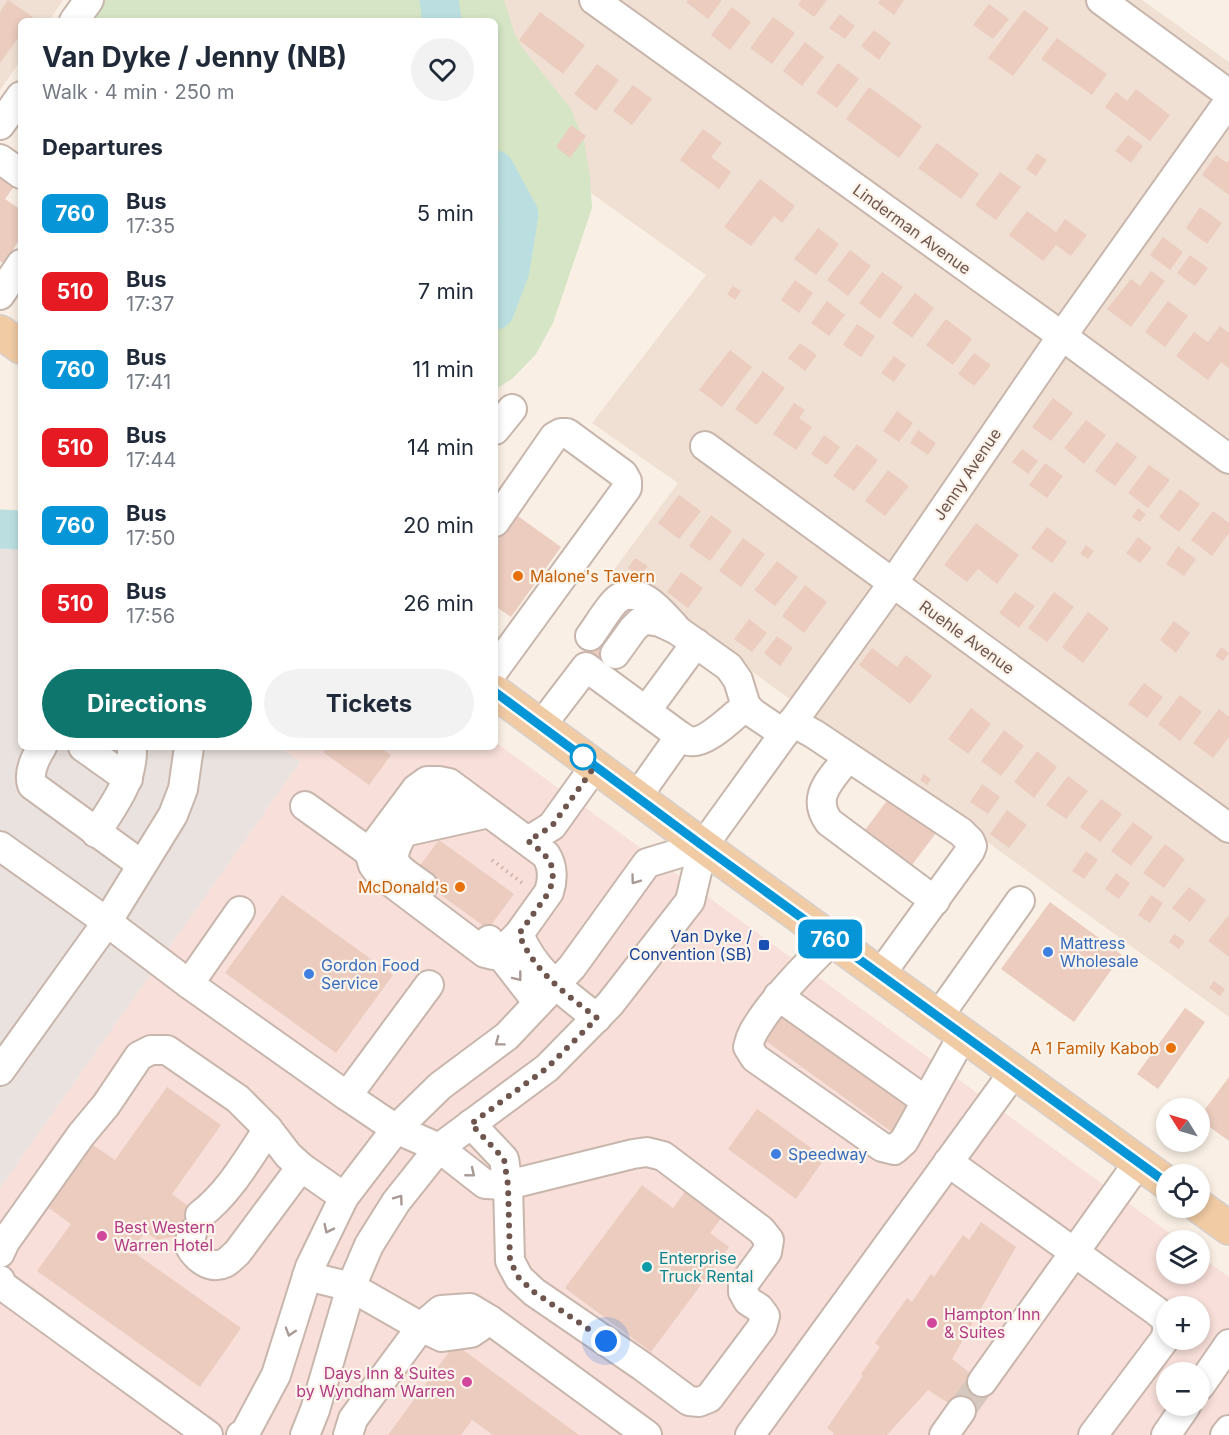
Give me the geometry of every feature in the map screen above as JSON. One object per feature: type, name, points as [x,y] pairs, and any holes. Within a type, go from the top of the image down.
[{"type":"main road","points":[[0,332],[18,345]]},
{"type":"main road","points":[[498,694],[1156,1175]]},
{"type":"street","points":[[76,18],[89,0]]},
{"type":"street","name":"Linderman Avenue","points":[[594,0],[1062,336],[1229,459]]},
{"type":"street","points":[[1101,0],[1229,94]]},
{"type":"street","points":[[0,125],[18,100]]},
{"type":"street","name":"Jenny Avenue","points":[[703,846],[893,583],[1062,336],[1229,101]]},
{"type":"street","points":[[0,159],[18,172]]},
{"type":"street","points":[[0,295],[18,268]]},
{"type":"street","points":[[498,518],[554,437],[561,433],[567,433],[623,474],[627,481],[627,488],[498,665]]},
{"type":"street","name":"Ruehle Avenue","points":[[705,446],[1229,828]]},
{"type":"street","points":[[541,726],[597,656],[640,622],[648,620],[660,622],[687,636],[729,667],[738,680],[746,706],[753,713],[788,728],[814,734],[961,832],[970,841],[972,846],[970,851],[880,975]]},
{"type":"street","points":[[646,711],[687,636]]},
{"type":"street","points":[[597,656],[646,711],[689,741],[700,740],[713,733],[746,706]]},
{"type":"street","points":[[637,797],[680,736]]},
{"type":"street","points":[[40,750],[29,777],[32,785],[142,866]]},
{"type":"street","points":[[87,750],[128,779]]},
{"type":"street","points":[[96,833],[128,779],[132,750]]},
{"type":"street","points":[[0,1071],[107,922],[173,815],[183,789],[189,750]]},
{"type":"street","points":[[848,757],[824,789],[820,802],[822,813],[829,822],[935,901]]},
{"type":"street","points":[[528,841],[552,826],[595,766]]},
{"type":"street","points":[[306,806],[369,852],[373,865],[379,873],[485,953],[493,955],[510,944],[549,892],[552,884],[552,867],[546,855],[528,841],[476,815],[449,783],[439,781],[427,781],[416,789],[369,852]]},
{"type":"street","points":[[476,815],[404,832],[396,846],[395,864],[476,926],[530,956],[546,994],[597,1018]]},
{"type":"street","points":[[0,846],[347,1096],[396,1129],[439,1148],[485,1184],[508,1185],[647,1152],[663,1156],[761,1230],[769,1240],[767,1252],[743,1285],[743,1292],[765,1316],[762,1327],[709,1398],[699,1402],[689,1401],[534,1292],[519,1278],[510,1261],[508,1185],[504,1159],[471,1124]]},
{"type":"street","points":[[241,1435],[245,1433],[276,1376],[310,1267],[344,1197],[396,1129],[440,1086],[507,1036],[572,967],[647,863],[703,846]]},
{"type":"street","points":[[305,1435],[315,1410],[351,1287],[369,1245],[396,1202],[439,1148],[547,1068],[610,1004],[690,901],[703,846]]},
{"type":"street","points":[[832,940],[778,996],[750,1035],[748,1047],[756,1058],[882,1147],[894,1150],[904,1141],[926,1101],[950,1026],[1020,901]]},
{"type":"street","points":[[189,984],[240,911]]},
{"type":"street","points":[[347,1096],[429,985]]},
{"type":"street","points":[[778,996],[926,1101]]},
{"type":"street","points":[[0,1253],[5,1242],[81,1135],[106,1105],[139,1056],[151,1050],[166,1050],[238,1099],[268,1129],[288,1155],[301,1167],[344,1197]]},
{"type":"street","points":[[750,1435],[1014,1072]]},
{"type":"street","points":[[268,1129],[223,1194],[196,1224],[189,1245],[195,1256],[215,1266],[226,1263],[237,1253],[301,1167]]},
{"type":"street","points":[[948,1162],[1156,1311]]},
{"type":"street","points":[[982,1382],[1138,1163]]},
{"type":"street","points":[[307,1276],[351,1287],[421,1327]]},
{"type":"street","points":[[0,1280],[3,1286],[208,1435]]},
{"type":"street","points":[[348,1435],[353,1419],[421,1327],[441,1310],[470,1308],[490,1320],[646,1435]]},
{"type":"street","points":[[1210,1372],[1229,1344]]},
{"type":"street","points":[[1093,1435],[1157,1350]]},
{"type":"street","points":[[944,1435],[961,1411]]},
{"type":"street","points":[[1166,1435],[1179,1416]]},
{"type":"street","points":[[1226,1435],[1229,1430]]},
{"type":"shaded area","points":[[0,0],[63,0],[51,18],[18,18],[18,64],[0,90]]},
{"type":"shaded area","points":[[481,0],[1142,0],[1229,62],[1229,1017],[613,571],[678,483],[592,423],[706,275],[570,178],[498,66],[498,18],[493,18]]},
{"type":"shaded area","points":[[0,532],[18,533],[18,750],[284,750],[300,762],[0,1188]]},
{"type":"shaded area","points":[[498,744],[1165,1230],[1156,1230],[1156,1284],[1210,1284],[1210,1263],[1229,1277],[1229,1435],[0,1435],[0,1188],[300,762],[284,750],[498,750]]},
{"type":"green space","points":[[99,0],[504,0],[521,46],[571,109],[584,141],[590,178],[592,208],[553,323],[536,354],[513,378],[498,388],[498,18],[86,18]]},
{"type":"building","points":[[8,0],[33,17],[18,18],[18,38],[0,63],[0,12]]},
{"type":"building","points":[[688,0],[722,0],[708,19],[686,2]]},
{"type":"building","points":[[801,0],[827,0],[814,17],[798,5]]},
{"type":"building","points":[[880,0],[904,0],[894,15],[878,3]]},
{"type":"building","points":[[989,4],[1009,19],[993,39],[973,25]]},
{"type":"building","points":[[732,7],[751,22],[730,50],[711,35]]},
{"type":"building","points":[[1024,10],[1049,28],[1013,76],[988,58]]},
{"type":"building","points":[[540,12],[585,45],[563,74],[519,40]]},
{"type":"building","points":[[840,14],[855,26],[845,39],[829,28]]},
{"type":"building","points":[[773,17],[795,33],[772,64],[750,48]]},
{"type":"building","points":[[874,30],[891,43],[879,60],[861,46]]},
{"type":"building","points":[[1057,38],[1107,74],[1092,95],[1041,59]]},
{"type":"building","points":[[805,42],[824,57],[802,86],[783,71]]},
{"type":"building","points":[[838,63],[859,79],[837,108],[816,93]]},
{"type":"building","points":[[597,64],[619,80],[596,111],[574,94]]},
{"type":"building","points":[[633,85],[652,99],[632,125],[613,111]]},
{"type":"building","points":[[869,87],[922,126],[899,158],[846,119]]},
{"type":"building","points":[[1136,89],[1170,115],[1150,141],[1105,107],[1116,92],[1127,101]]},
{"type":"building","points":[[571,125],[586,136],[570,158],[556,147]]},
{"type":"building","points":[[703,129],[722,143],[711,157],[731,172],[719,189],[680,160]]},
{"type":"building","points":[[1128,135],[1143,146],[1131,163],[1115,151]]},
{"type":"building","points":[[937,143],[979,174],[961,199],[918,168]]},
{"type":"building","points":[[1037,153],[1047,160],[1036,176],[1026,169]]},
{"type":"building","points":[[1216,155],[1227,163],[1229,160],[1229,195],[1202,175]]},
{"type":"building","points":[[1000,172],[1021,187],[996,220],[975,205]]},
{"type":"building","points":[[0,175],[15,185],[5,199],[18,208],[18,242],[4,264],[0,261]]},
{"type":"building","points":[[760,179],[795,206],[782,223],[774,216],[751,246],[724,227]]},
{"type":"building","points":[[1200,207],[1222,223],[1207,244],[1186,228]]},
{"type":"building","points":[[1027,211],[1056,232],[1065,219],[1087,235],[1071,256],[1056,245],[1043,261],[1009,235]]},
{"type":"building","points":[[818,228],[839,244],[816,275],[794,259]]},
{"type":"building","points":[[1163,237],[1183,252],[1170,270],[1150,255]]},
{"type":"building","points":[[850,250],[871,266],[848,296],[827,280]]},
{"type":"building","points":[[1190,255],[1208,268],[1195,286],[1177,273]]},
{"type":"building","points":[[1151,271],[1165,281],[1131,327],[1107,309],[1131,279],[1140,286]]},
{"type":"building","points":[[882,272],[903,287],[880,319],[859,303]]},
{"type":"building","points":[[795,280],[813,293],[799,313],[781,300]]},
{"type":"building","points":[[733,286],[741,291],[735,300],[727,294]]},
{"type":"building","points":[[915,293],[934,308],[912,338],[892,323]]},
{"type":"building","points":[[827,301],[845,315],[829,336],[811,323]]},
{"type":"building","points":[[1168,301],[1188,316],[1165,347],[1145,332]]},
{"type":"building","points":[[946,319],[972,339],[953,365],[926,345]]},
{"type":"building","points":[[857,324],[875,336],[861,357],[843,345]]},
{"type":"building","points":[[1220,326],[1229,333],[1229,368],[1221,362],[1208,380],[1176,356],[1194,332],[1208,342]]},
{"type":"building","points":[[800,343],[817,355],[805,371],[788,358]]},
{"type":"building","points":[[730,350],[752,367],[722,407],[699,390]]},
{"type":"building","points":[[974,353],[991,365],[974,386],[958,374]]},
{"type":"building","points":[[894,356],[906,365],[894,382],[881,373]]},
{"type":"building","points":[[763,371],[785,388],[757,425],[735,409]]},
{"type":"building","points":[[1053,398],[1073,413],[1051,441],[1032,427]]},
{"type":"building","points":[[794,403],[805,410],[799,418],[812,427],[796,450],[773,434]]},
{"type":"building","points":[[897,411],[913,423],[899,442],[883,431]]},
{"type":"building","points":[[1086,420],[1106,435],[1084,464],[1064,448]]},
{"type":"building","points":[[918,430],[936,443],[928,455],[910,443]]},
{"type":"building","points":[[824,435],[840,447],[827,465],[811,454]]},
{"type":"building","points":[[1117,442],[1137,457],[1115,486],[1095,471]]},
{"type":"building","points":[[857,444],[878,460],[854,491],[833,476]]},
{"type":"building","points":[[1022,449],[1038,461],[1028,474],[1012,462]]},
{"type":"building","points":[[1045,463],[1063,476],[1047,498],[1029,485]]},
{"type":"building","points":[[1149,465],[1170,480],[1148,508],[1128,493]]},
{"type":"building","points":[[888,470],[909,486],[885,516],[865,501]]},
{"type":"building","points":[[1180,489],[1200,504],[1179,532],[1159,517]]},
{"type":"building","points":[[679,495],[701,511],[679,539],[658,523]]},
{"type":"building","points":[[1138,508],[1146,514],[1140,522],[1132,517]]},
{"type":"building","points":[[1213,511],[1229,523],[1229,533],[1212,556],[1191,540]]},
{"type":"building","name":"Malone's Tavern","points":[[515,514],[561,547],[511,617],[498,608],[498,538]]},
{"type":"building","points":[[711,515],[732,531],[710,561],[689,546]]},
{"type":"building","points":[[976,523],[1019,555],[997,584],[978,569],[967,582],[944,565]]},
{"type":"building","points":[[1047,527],[1067,542],[1052,563],[1031,548]]},
{"type":"building","points":[[1138,537],[1152,548],[1140,563],[1126,553]]},
{"type":"building","points":[[743,538],[765,554],[741,587],[719,571]]},
{"type":"building","points":[[1086,545],[1094,551],[1088,559],[1080,554]]},
{"type":"building","points":[[1178,546],[1196,559],[1184,576],[1166,564]]},
{"type":"building","points":[[635,558],[648,566],[640,577],[628,568]]},
{"type":"building","points":[[777,561],[798,577],[775,606],[754,590]]},
{"type":"building","points":[[681,572],[703,588],[688,608],[667,592]]},
{"type":"building","points":[[805,585],[827,602],[804,633],[782,616]]},
{"type":"building","points":[[1015,592],[1035,606],[1019,628],[999,613]]},
{"type":"building","points":[[1054,592],[1074,607],[1047,642],[1028,628]]},
{"type":"building","points":[[622,607],[632,614],[603,663],[585,650]]},
{"type":"building","points":[[1088,612],[1109,628],[1083,663],[1062,647]]},
{"type":"building","points":[[749,619],[767,633],[752,652],[734,639]]},
{"type":"building","points":[[1174,621],[1190,633],[1176,653],[1160,640]]},
{"type":"building","points":[[777,636],[793,648],[780,666],[764,653]]},
{"type":"building","points":[[1221,647],[1229,653],[1223,661],[1215,656]]},
{"type":"building","points":[[872,648],[897,667],[906,655],[932,676],[910,704],[859,665]]},
{"type":"building","points":[[1144,683],[1163,697],[1147,718],[1128,704]]},
{"type":"building","points":[[1180,695],[1202,712],[1180,741],[1158,724]]},
{"type":"building","points":[[971,708],[991,724],[968,754],[948,739]]},
{"type":"building","points":[[1219,709],[1229,717],[1229,737],[1213,758],[1193,743]]},
{"type":"building","points":[[1004,730],[1024,746],[1001,776],[981,761]]},
{"type":"building","points":[[325,750],[384,750],[391,755],[369,785],[323,752]]},
{"type":"building","points":[[1037,751],[1057,767],[1034,798],[1014,782]]},
{"type":"building","points":[[924,774],[931,779],[927,785],[920,780]]},
{"type":"building","points":[[1068,776],[1088,791],[1066,819],[1046,805]]},
{"type":"building","points":[[982,784],[1000,797],[988,814],[970,802]]},
{"type":"building","points":[[889,798],[936,833],[912,865],[865,830]]},
{"type":"building","points":[[1101,799],[1122,814],[1100,842],[1080,827]]},
{"type":"building","points":[[1007,810],[1027,825],[1009,848],[990,834]]},
{"type":"building","points":[[1133,822],[1153,837],[1131,866],[1111,851]]},
{"type":"building","points":[[439,840],[514,894],[488,929],[413,875]]},
{"type":"building","points":[[1165,844],[1185,859],[1164,888],[1143,873]]},
{"type":"building","points":[[1086,851],[1098,860],[1084,879],[1072,871]]},
{"type":"building","points":[[1116,873],[1130,883],[1119,899],[1105,889]]},
{"type":"building","points":[[1189,887],[1206,900],[1190,922],[1172,908]]},
{"type":"building","name":"Gordon Food Service","points":[[282,895],[393,975],[336,1053],[225,973]]},
{"type":"building","points":[[1151,895],[1163,903],[1150,923],[1138,915]]},
{"type":"building","name":"Mattress Wholesale","points":[[1050,902],[1122,955],[1074,1022],[1001,969]]},
{"type":"building","points":[[1229,917],[1229,957],[1208,941]]},
{"type":"building","points":[[1174,934],[1185,941],[1179,949],[1169,942]]},
{"type":"building","points":[[1214,981],[1225,989],[1220,996],[1209,988]]},
{"type":"building","name":"A 1 Family Kabob","points":[[1185,1008],[1205,1022],[1158,1089],[1137,1074]]},
{"type":"building","name":"Speedway","points":[[776,1013],[913,1111],[896,1135],[759,1036]]},
{"type":"building","points":[[1229,1077],[1229,1141],[1210,1127],[1210,1103]]},
{"type":"building","name":"Best Western Warren Hotel","points":[[167,1087],[221,1125],[172,1194],[216,1227],[158,1240],[145,1232],[132,1251],[241,1328],[200,1387],[37,1271],[71,1224],[42,1203],[87,1141],[115,1160]]},
{"type":"building","name":"Speedway","points":[[757,1109],[825,1158],[796,1199],[728,1149]]},
{"type":"building","name":"Enterprise Truck Rental","points":[[642,1185],[673,1208],[690,1185],[726,1212],[710,1233],[729,1247],[651,1352],[565,1288]]},
{"type":"building","name":"Hampton Inn & Suites","points":[[981,1222],[1016,1247],[952,1359],[993,1391],[972,1418],[928,1390],[887,1435],[833,1435],[834,1433],[827,1428],[880,1347],[875,1343],[907,1298],[912,1302],[931,1274],[934,1277],[963,1235],[969,1240]]},
{"type":"building","name":"Days Inn & Suites by Wyndham Warren","points":[[455,1344],[579,1435],[493,1435],[472,1420],[461,1435],[388,1435]]},
{"type":"waterway","points":[[439,0],[442,18]]},
{"type":"waterway","points":[[498,176],[519,214],[510,270],[498,302]]},
{"type":"waterway","points":[[0,529],[18,530]]},
{"type":"tunnel","points":[[961,1411],[982,1382]]},
{"type":"bus line","name":"760","points":[[498,694],[1156,1175]]},
{"type":"place","name":"Malone's Tavern","points":[[518,576]]},
{"type":"place","name":"McDonald's","points":[[460,887]]},
{"type":"place","name":"Van Dyke / Convention (SB)","points":[[764,945]]},
{"type":"place","name":"Mattress Wholesale","points":[[1048,952]]},
{"type":"place","name":"Gordon Food Service","points":[[309,974]]},
{"type":"place","name":"A 1 Family Kabob","points":[[1171,1048]]},
{"type":"place","name":"Speedway","points":[[776,1154]]},
{"type":"place","name":"Best Western Warren Hotel","points":[[102,1236]]},
{"type":"place","name":"Enterprise Truck Rental","points":[[647,1267]]},
{"type":"place","name":"Hampton Inn & Suites","points":[[932,1323]]},
{"type":"place","name":"Days Inn & Suites by Wyndham Warren","points":[[467,1382]]},
{"type":"route","points":[[583,757],[595,766],[552,826],[528,841],[550,861],[552,884],[549,892],[519,934],[530,956],[555,985],[597,1018],[547,1068],[471,1124],[504,1159],[508,1185],[510,1261],[519,1278],[534,1292],[606,1341]]}]
